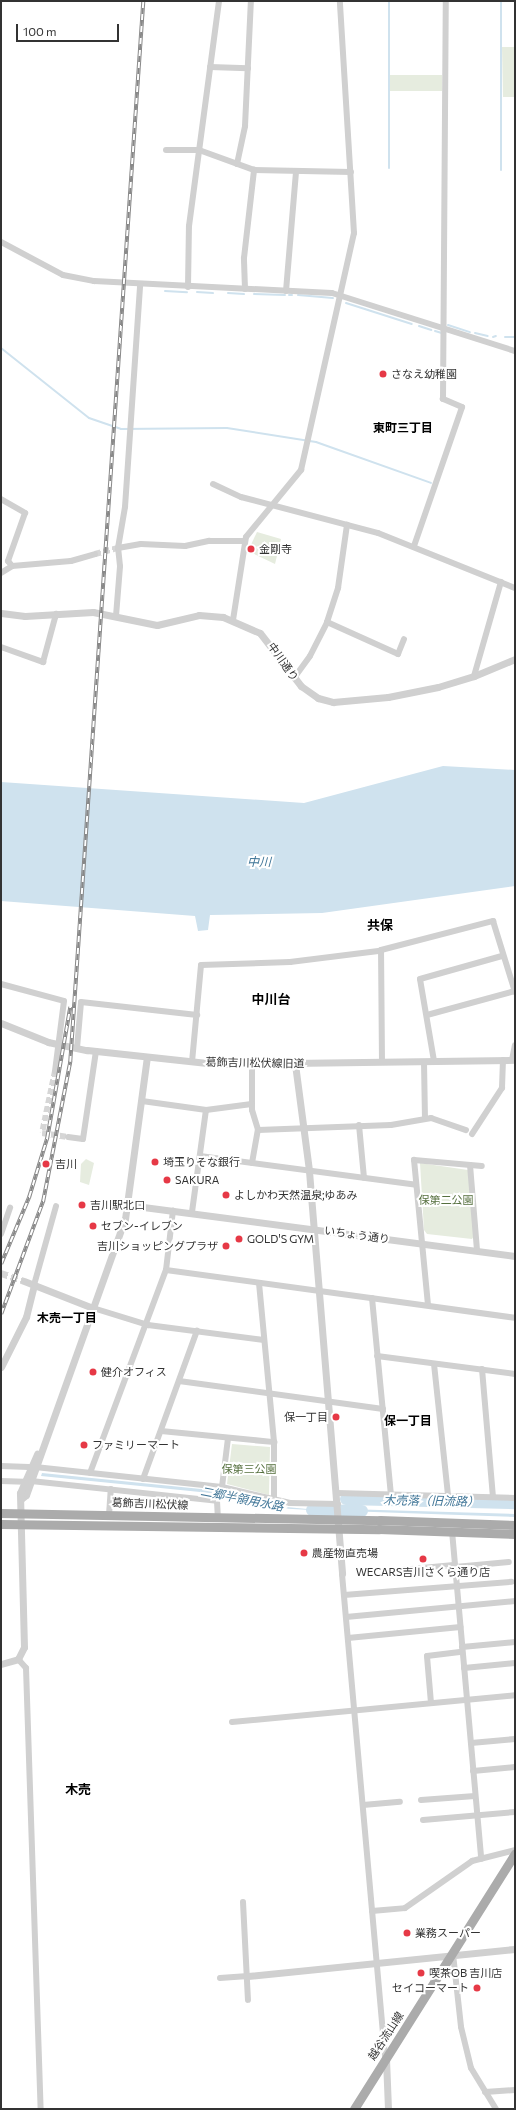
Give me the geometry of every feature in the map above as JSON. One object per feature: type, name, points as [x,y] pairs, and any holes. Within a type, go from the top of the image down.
[{"type":"main road","name":"葛飾吉川松伏線","points":[[1,1513],[218,1518],[338,1514],[452,1531],[515,1534]]},
{"type":"main road","name":"葛飾吉川松伏線","points":[[1,1524],[338,1514],[515,1526]]},
{"type":"main road","name":"越谷流山線","points":[[354,2109],[454,1954],[515,1853]]},
{"type":"street","points":[[188,287],[188,226],[219,1]]},
{"type":"street","points":[[237,164],[245,126],[251,1]]},
{"type":"street","points":[[233,620],[245,541],[301,470],[354,234],[340,1]]},
{"type":"street","points":[[414,546],[462,407],[443,399],[446,1]]},
{"type":"street","points":[[210,67],[248,68]]},
{"type":"street","points":[[166,150],[199,150],[254,170],[351,172]]},
{"type":"street","points":[[245,289],[244,258],[254,170]]},
{"type":"street","points":[[286,291],[296,172]]},
{"type":"street","points":[[1,242],[63,275],[140,286],[245,289],[340,295],[515,351]]},
{"type":"street","points":[[116,616],[120,566],[118,548],[125,507],[140,286]]},
{"type":"street","points":[[213,484],[241,497],[347,525],[414,546],[515,588]]},
{"type":"street","points":[[1,499],[25,514],[8,561]]},
{"type":"street","points":[[294,678],[310,656],[327,622],[338,588],[347,525]]},
{"type":"street","points":[[118,548],[141,544],[185,546],[209,541],[245,541]]},
{"type":"street","points":[[1,573],[12,566],[71,562],[95,554]]},
{"type":"street","points":[[1,557],[8,561],[12,566]]},
{"type":"street","points":[[474,676],[500,582]]},
{"type":"street","name":"中川通り","points":[[1,613],[25,616],[81,612],[116,616],[157,625],[199,615],[233,620],[247,625],[268,641],[294,678],[309,694],[333,702],[388,697],[474,676],[515,659]]},
{"type":"street","points":[[1,647],[43,662],[56,614]]},
{"type":"street","points":[[327,622],[398,654],[404,639]]},
{"type":"street","points":[[192,1062],[201,965],[290,962],[378,951],[493,921],[502,956],[515,991],[427,1015]]},
{"type":"street","points":[[378,951],[382,1062]]},
{"type":"street","points":[[434,1062],[420,979],[502,956]]},
{"type":"street","points":[[1,984],[64,1001],[60,1044],[55,1071]]},
{"type":"street","points":[[77,1048],[81,1002],[196,1015]]},
{"type":"street","name":"葛飾吉川松伏線旧道","points":[[1,1023],[60,1044],[77,1048],[192,1062],[252,1065],[514,1060]]},
{"type":"street","points":[[514,1060],[515,1045]]},
{"type":"street","points":[[68,1137],[83,1139],[96,1051]]},
{"type":"street","points":[[1,1664],[18,1659],[24,1647],[19,1524],[21,1499],[93,1308],[128,1204],[147,1057]]},
{"type":"street","points":[[472,1134],[502,1088],[503,1060]]},
{"type":"street","points":[[424,1062],[425,1118]]},
{"type":"street","points":[[295,1064],[305,1128],[320,1292],[337,1493],[342,1574],[386,2059],[388,2109]]},
{"type":"street","points":[[252,1065],[252,1104],[258,1130],[252,1163]]},
{"type":"street","points":[[142,1101],[206,1110],[252,1104]]},
{"type":"street","points":[[192,1212],[206,1110]]},
{"type":"street","points":[[258,1130],[397,1124],[425,1118],[466,1130]]},
{"type":"street","points":[[359,1125],[364,1178]]},
{"type":"street","points":[[200,1156],[416,1185]]},
{"type":"street","points":[[428,1305],[414,1160],[482,1166]]},
{"type":"street","points":[[470,1165],[477,1251]]},
{"type":"street","name":"いちょう通り","points":[[128,1204],[515,1256]]},
{"type":"street","points":[[1,1366],[26,1317],[56,1206]]},
{"type":"street","points":[[1,1234],[10,1208]]},
{"type":"street","points":[[90,1473],[148,1325],[166,1270],[173,1210]]},
{"type":"street","points":[[166,1270],[515,1318]]},
{"type":"street","points":[[24,1281],[93,1308],[148,1325],[264,1340]]},
{"type":"street","points":[[259,1283],[274,1442],[274,1500]]},
{"type":"street","points":[[372,1298],[392,1495]]},
{"type":"street","points":[[142,1479],[197,1331]]},
{"type":"street","points":[[377,1356],[515,1374]]},
{"type":"street","points":[[434,1364],[448,1496]]},
{"type":"street","points":[[482,1369],[493,1497]]},
{"type":"street","points":[[179,1381],[383,1409]]},
{"type":"street","points":[[161,1431],[274,1442]]},
{"type":"street","points":[[222,1487],[228,1438]]},
{"type":"street","points":[[1,1466],[32,1467],[222,1487],[338,1514]]},
{"type":"street","points":[[1,1480],[111,1489],[218,1501],[218,1518]]},
{"type":"street","points":[[109,1515],[111,1489]]},
{"type":"street","points":[[337,1493],[515,1498]]},
{"type":"street","points":[[452,1531],[481,1859]]},
{"type":"street","points":[[401,1570],[509,1562]]},
{"type":"street","points":[[344,1595],[511,1582]]},
{"type":"street","points":[[346,1617],[515,1601]]},
{"type":"street","points":[[348,1638],[460,1627]]},
{"type":"street","points":[[431,1703],[427,1656],[515,1642]]},
{"type":"street","points":[[18,1659],[26,1668],[40,2109]]},
{"type":"street","points":[[464,1668],[515,1663]]},
{"type":"street","points":[[232,1722],[515,1695]]},
{"type":"street","points":[[470,1744],[515,1739]]},
{"type":"street","points":[[473,1771],[515,1767]]},
{"type":"street","points":[[421,1800],[475,1796]]},
{"type":"street","points":[[363,1805],[400,1802]]},
{"type":"street","points":[[423,1820],[515,1812]]},
{"type":"street","points":[[372,1911],[405,1908],[472,1861],[515,1850]]},
{"type":"street","points":[[243,1902],[248,1976],[248,2000]]},
{"type":"street","points":[[220,1978],[440,1958],[454,1954],[515,1948]]},
{"type":"street","points":[[454,1954],[463,2038],[471,2068],[496,2109]]},
{"type":"street","points":[[485,2092],[515,2090]]},
{"type":"green space","points":[[502,47],[515,47],[515,97],[503,97]]},
{"type":"green space","points":[[389,75],[442,75],[442,91],[389,91]]},
{"type":"green space","points":[[257,532],[281,539],[275,564],[248,551]]},
{"type":"green space","points":[[86,1159],[94,1163],[89,1185],[80,1182],[81,1164]]},
{"type":"green space","name":"保第二公園","points":[[420,1163],[468,1170],[474,1236],[472,1239],[427,1234],[424,1230]]},
{"type":"green space","name":"保第三公園","points":[[232,1444],[270,1447],[269,1495],[227,1484]]},
{"type":"water","name":"中川","points":[[443,766],[515,770],[515,886],[322,913],[210,915],[208,930],[198,931],[195,916],[1,901],[1,782],[304,803]]},
{"type":"water","points":[[42,1473],[221,1491],[276,1506],[328,1511],[275,1508],[220,1494],[41,1476]]},
{"type":"water","points":[[345,1509],[515,1514],[515,1517],[345,1511]]},
{"type":"waterway","points":[[389,1],[389,168]]},
{"type":"waterway","points":[[501,1],[501,170]]},
{"type":"waterway","points":[[165,291],[187,292]]},
{"type":"waterway","points":[[197,292],[213,293]]},
{"type":"waterway","points":[[228,293],[244,294]]},
{"type":"waterway","points":[[254,294],[285,295]]},
{"type":"waterway","points":[[298,295],[333,298]]},
{"type":"waterway","points":[[346,303],[412,324]]},
{"type":"waterway","points":[[448,325],[470,332]]},
{"type":"waterway","points":[[419,326],[431,330]]},
{"type":"waterway","points":[[435,331],[442,333]]},
{"type":"waterway","points":[[475,333],[488,336]]},
{"type":"waterway","points":[[505,337],[515,337]]},
{"type":"waterway","points":[[1,348],[89,418],[121,429],[227,428],[316,442],[431,483]]},
{"type":"waterway","name":"木売落（旧流路）","points":[[346,1499],[515,1503]]},
{"type":"waterway","name":"二郷半領用水路","points":[[312,1510],[362,1511]]},
{"type":"tunnel","points":[[95,554],[118,548]]},
{"type":"tunnel","points":[[55,1071],[42,1133],[68,1137]]},
{"type":"tunnel","points":[[1,1273],[24,1281]]},
{"type":"railway","points":[[1,1314],[43,1201],[70,1062],[143,1]]},
{"type":"railway","points":[[1,1264],[29,1197],[47,1138],[70,1007]]},
{"type":"place","name":"さなえ幼稚園","points":[[383,374]]},
{"type":"place","name":"金剛寺","points":[[251,549]]},
{"type":"place","name":"埼玉りそな銀行","points":[[155,1162]]},
{"type":"place","name":"吉川","points":[[46,1164]]},
{"type":"place","name":"SAKURA","points":[[167,1180]]},
{"type":"place","name":"よしかわ天然温泉;ゆあみ","points":[[226,1195]]},
{"type":"place","name":"吉川駅北口","points":[[82,1205]]},
{"type":"place","name":"セブン-イレブン","points":[[93,1226]]},
{"type":"place","name":"GOLD'S GYM","points":[[239,1239]]},
{"type":"place","name":"吉川ショッピングプラザ","points":[[226,1246]]},
{"type":"place","name":"健介オフィス","points":[[93,1372]]},
{"type":"place","name":"保一丁目","points":[[336,1417]]},
{"type":"place","name":"ファミリーマート","points":[[84,1445]]},
{"type":"place","name":"農産物直売場","points":[[304,1553]]},
{"type":"place","name":"WECARS吉川さくら通り店","points":[[423,1559]]},
{"type":"place","name":"業務スーパー","points":[[407,1933]]},
{"type":"place","name":"喫茶OB 吉川店","points":[[421,1973]]},
{"type":"place","name":"セイコーマート","points":[[477,1988]]},
{"type":"district","name":"東町三丁目","points":[[403,428]]},
{"type":"district","name":"共保","points":[[380,925]]},
{"type":"district","name":"中川台","points":[[271,999]]},
{"type":"district","name":"木売一丁目","points":[[67,1318]]},
{"type":"district","name":"保一丁目","points":[[408,1421]]},
{"type":"district","name":"木売","points":[[78,1789]]}]
